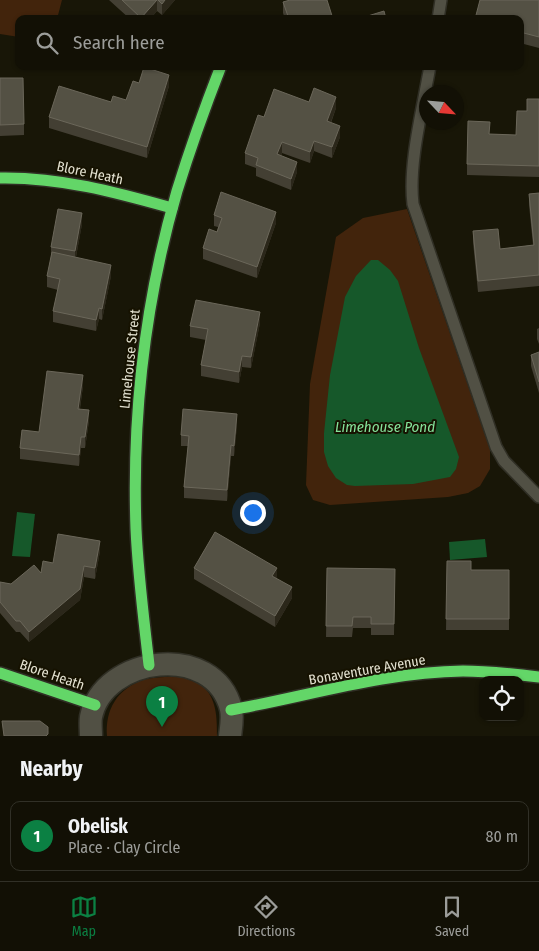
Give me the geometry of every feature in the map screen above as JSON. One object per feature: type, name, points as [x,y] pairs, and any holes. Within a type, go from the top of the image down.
[{"type":"street","name":"Limehouse Street","points":[[149,665],[136,530],[137,436],[140,384],[149,314],[172,208],[220,70]]},
{"type":"street","name":"Blore Heath","points":[[0,178],[35,177],[62,180],[172,208]]},
{"type":"street","points":[[91,736],[91,717],[95,705],[109,686],[121,678],[149,665],[165,664],[187,666],[211,678],[217,684],[231,710],[230,736]]},
{"type":"street","name":"Bonaventure Avenue","points":[[231,710],[395,678],[432,673],[463,671],[509,673],[539,677]]},
{"type":"street","name":"Blore Heath","points":[[0,673],[95,705]]},
{"type":"lane","points":[[439,15],[441,0]]},
{"type":"lane","points":[[429,70],[414,157],[411,191],[413,204],[496,447],[504,461],[539,497]]},
{"type":"shaded area","points":[[0,0],[62,0],[58,15],[15,15],[15,36],[0,34]]},
{"type":"shaded area","points":[[407,209],[490,449],[490,469],[480,486],[468,493],[448,497],[330,505],[313,500],[306,485],[310,384],[336,237],[363,218]]},
{"type":"shaded area","points":[[179,676],[201,685],[210,696],[215,708],[217,736],[107,736],[108,718],[111,709],[114,702],[126,689],[147,679]]},
{"type":"water","name":"Limehouse Pond","points":[[371,260],[378,260],[390,270],[398,281],[419,348],[459,457],[456,469],[450,477],[413,484],[355,486],[347,485],[336,478],[328,466],[324,452],[324,433],[330,375],[345,297],[356,276]]},
{"type":"water","points":[[17,512],[35,514],[30,557],[12,556]]},
{"type":"water","points":[[485,539],[487,557],[450,560],[449,542]]},
{"type":"building","points":[[122,0],[157,0],[144,15],[138,15]]},
{"type":"building","points":[[290,0],[327,0],[332,15],[288,15],[283,2]]},
{"type":"building","points":[[480,0],[539,0],[539,37],[524,33],[524,15],[476,15]]},
{"type":"building","points":[[384,11],[385,15],[371,15]]},
{"type":"building","points":[[143,70],[153,70],[169,75],[147,147],[49,117],[59,86],[111,102],[113,96],[126,100],[133,81],[139,83]]},
{"type":"building","points":[[0,78],[23,78],[24,124],[0,125]]},
{"type":"building","points":[[314,88],[336,97],[327,121],[340,126],[332,147],[314,141],[310,152],[282,142],[277,154],[297,162],[291,179],[256,165],[258,158],[245,153],[258,115],[264,117],[274,89],[309,102]]},
{"type":"building","points":[[527,99],[539,99],[539,166],[467,164],[468,121],[490,122],[489,134],[516,135],[517,111],[527,111]]},
{"type":"building","points":[[221,192],[276,212],[257,267],[203,248],[209,229],[217,232],[222,218],[214,215]]},
{"type":"building","points":[[539,193],[539,275],[478,281],[473,231],[498,229],[500,249],[534,245],[529,194]]},
{"type":"building","points":[[58,209],[82,213],[75,251],[51,247]]},
{"type":"building","points":[[52,252],[111,265],[102,309],[99,308],[96,320],[53,311],[60,279],[47,276]]},
{"type":"building","points":[[196,300],[260,312],[251,357],[242,356],[239,372],[201,365],[208,329],[190,326]]},
{"type":"building","points":[[539,352],[539,382],[531,355]]},
{"type":"building","points":[[47,371],[83,375],[78,409],[89,410],[85,437],[81,437],[79,455],[20,448],[22,430],[39,432]]},
{"type":"building","points":[[183,409],[237,414],[234,446],[231,445],[227,490],[184,487],[189,436],[181,435]]},
{"type":"building","points":[[215,532],[277,568],[272,576],[292,587],[275,616],[194,568]]},
{"type":"building","points":[[58,534],[100,541],[95,568],[84,566],[80,589],[29,632],[20,621],[16,621],[0,602],[0,582],[11,584],[34,565],[41,573],[43,561],[53,563]]},
{"type":"building","points":[[447,561],[471,561],[471,570],[509,570],[509,619],[446,619]]},
{"type":"building","points":[[327,568],[395,569],[394,624],[371,624],[371,617],[353,617],[352,626],[326,626]]},
{"type":"building","points":[[2,721],[40,721],[48,727],[48,734],[46,736],[4,736]]},
{"type":"traffic: fast","points":[[149,665],[136,529],[135,486],[136,444],[143,359],[149,316],[166,232],[187,160],[219,70]]},
{"type":"traffic: fast","points":[[0,178],[22,178],[66,183],[108,191],[172,208]]},
{"type":"traffic: fast","points":[[231,710],[376,680],[434,672],[463,671],[539,677]]},
{"type":"traffic: fast","points":[[0,673],[95,705]]},
{"type":"place","name":"Obelisk","points":[[162,727]]}]
